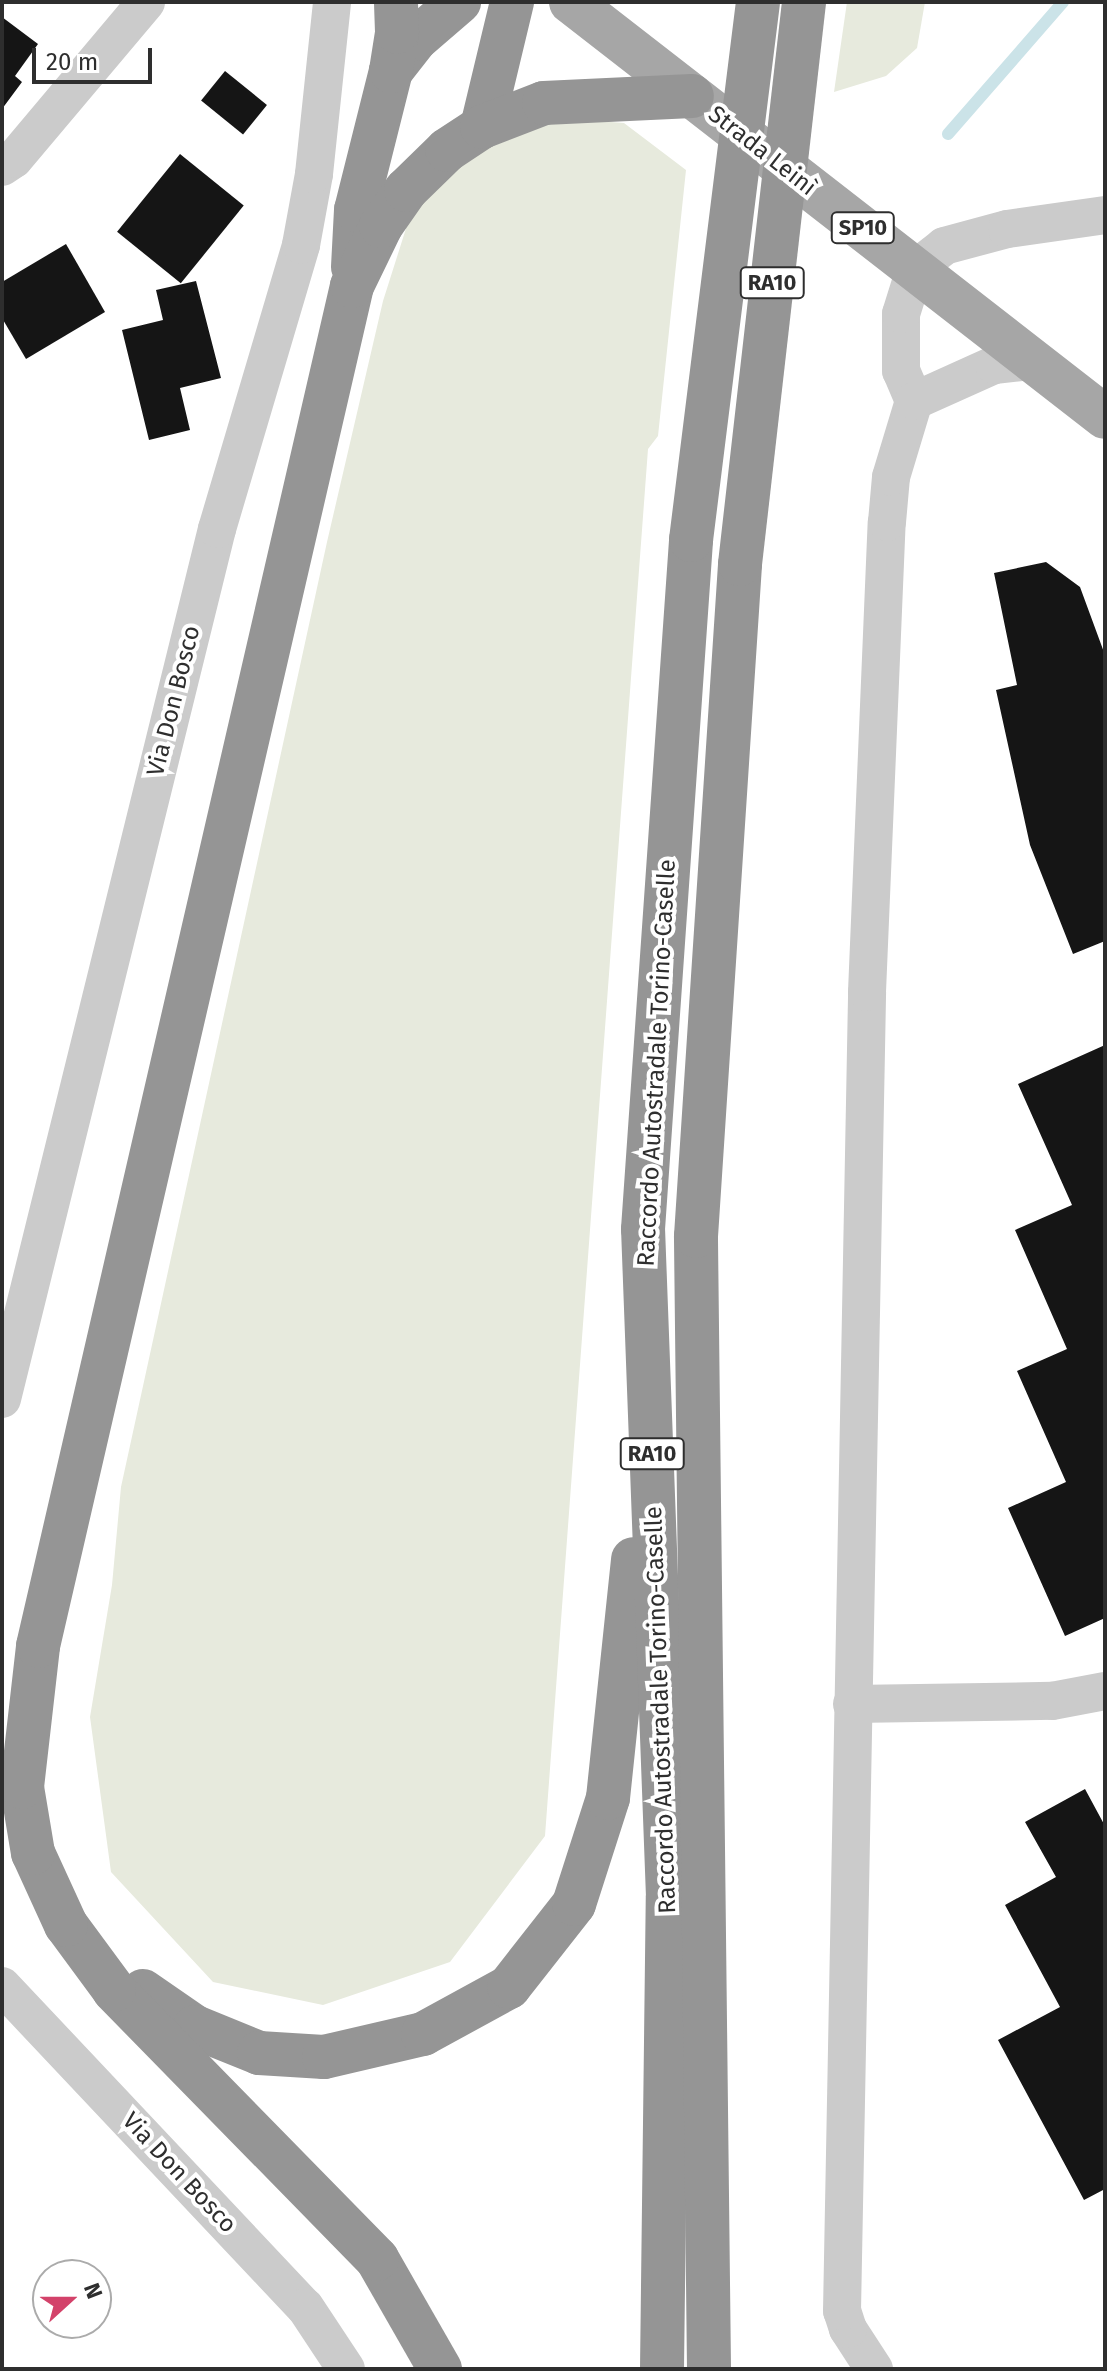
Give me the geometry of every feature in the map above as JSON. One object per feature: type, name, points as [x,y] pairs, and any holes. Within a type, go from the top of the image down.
[{"type":"highway","points":[[396,2],[397,32],[391,71],[356,210],[352,286],[38,1646],[22,1787],[33,1853],[66,1925],[114,1990],[377,2259],[440,2369]]},
{"type":"highway","points":[[391,71],[416,39],[459,2]]},
{"type":"highway","points":[[482,127],[512,2]]},
{"type":"highway","name":"Raccordo Autostradale Torino-Caselle","points":[[662,2369],[668,1897],[643,1229],[691,540],[758,2]]},
{"type":"highway","name":"Raccordo Autostradale Torino-Caselle","points":[[709,2369],[696,1236],[740,564],[804,2]]},
{"type":"highway","points":[[352,286],[381,226],[406,190],[447,150],[482,127],[544,103],[692,96]]},
{"type":"highway","points":[[33,1853],[102,1951],[147,1994],[195,2027],[259,2053],[324,2057],[423,2034],[509,1987],[574,1904],[608,1798],[650,1401]]},
{"type":"highway","points":[[709,2237],[726,2369]]},
{"type":"main road","name":"Strada Leinì","points":[[571,2],[1105,417]]},
{"type":"street","points":[[2,167],[14,159],[146,2]]},
{"type":"street","name":"Via Don Bosco","points":[[2,1399],[217,529],[301,245],[314,174],[332,2]]},
{"type":"street","points":[[874,2369],[848,2329],[842,2311],[867,992],[891,477],[914,401],[901,371],[901,314],[915,269],[944,246],[1007,229],[1105,215]]},
{"type":"street","points":[[914,401],[994,365],[1033,361]]},
{"type":"street","points":[[852,1704],[1052,1701],[1105,1691]]},
{"type":"street","name":"Via Don Bosco","points":[[2,1986],[305,2307],[346,2369]]},
{"type":"shaded area","points":[[847,2],[925,2],[917,48],[886,76],[834,92]]},
{"type":"shaded area","points":[[559,118],[624,123],[686,170],[658,436],[648,449],[545,1836],[450,1962],[323,2005],[213,1982],[111,1872],[90,1717],[112,1585],[121,1487],[327,542],[383,301],[409,219],[443,174],[489,136]]},
{"type":"building","points":[[2,17],[38,44],[15,76],[22,82],[2,109]]},
{"type":"building","points":[[225,71],[267,105],[243,135],[201,101]]},
{"type":"building","points":[[180,154],[244,206],[181,283],[117,232]]},
{"type":"building","points":[[66,244],[105,312],[26,359],[2,318],[2,282]]},
{"type":"building","points":[[196,281],[221,378],[180,388],[190,430],[149,440],[122,330],[163,320],[156,290]]},
{"type":"building","points":[[1046,562],[1080,587],[1105,655],[1105,941],[1073,954],[1030,845],[996,690],[1017,685],[994,573]]},
{"type":"building","points":[[1105,1045],[1105,1618],[1065,1636],[1008,1508],[1066,1482],[1017,1371],[1067,1349],[1015,1230],[1072,1205],[1018,1084]]},
{"type":"building","points":[[1085,1789],[1105,1826],[1105,2189],[1084,2200],[998,2040],[1060,2007],[1005,1905],[1056,1877],[1025,1822]]},
{"type":"waterway","points":[[948,134],[1063,2]]}]
